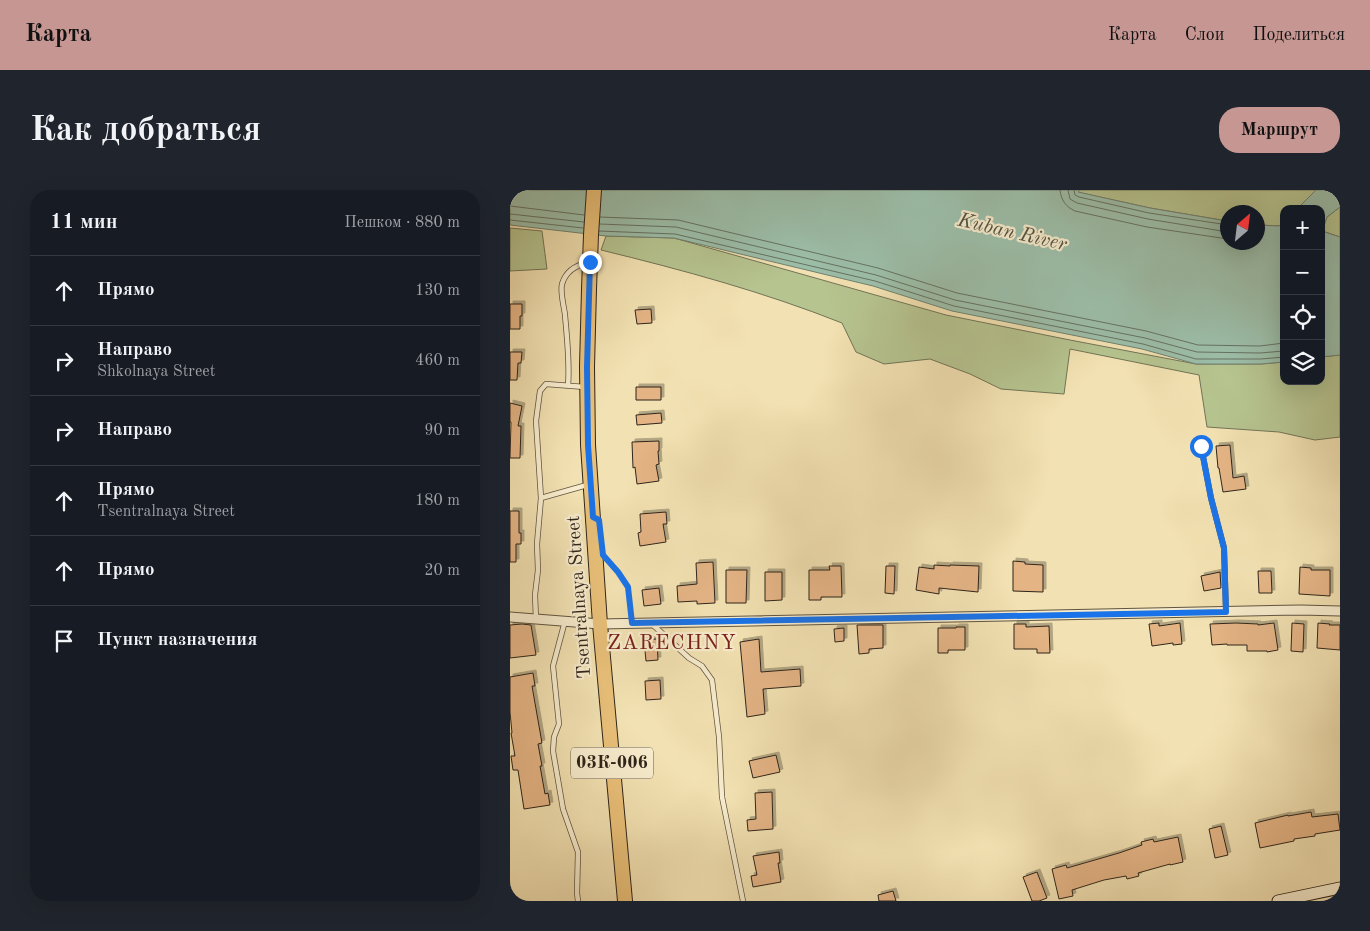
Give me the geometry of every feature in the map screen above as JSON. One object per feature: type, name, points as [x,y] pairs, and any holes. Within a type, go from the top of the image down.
[{"type":"main road","name":"03К-006","points":[[590,262],[594,190]]},
{"type":"main road","name":"Tsentralnaya Street","points":[[590,262],[587,387],[590,484],[600,624],[625,901]]},
{"type":"street","points":[[510,617],[600,624],[1340,611]]},
{"type":"street","points":[[1278,901],[1340,888]]},
{"type":"lane","points":[[568,386],[569,353],[562,286],[566,275],[571,270],[580,264],[590,262]]},
{"type":"lane","points":[[536,619],[535,595],[538,570],[537,544],[540,498],[536,420],[540,391],[546,384],[587,387]]},
{"type":"lane","points":[[1201,446],[1211,498],[1224,548],[1226,612]]},
{"type":"lane","points":[[540,498],[590,484]]},
{"type":"lane","points":[[565,621],[553,666],[559,724],[554,737],[553,751],[563,809],[578,852],[578,901]]},
{"type":"lane","points":[[650,622],[690,658],[702,666],[712,680],[720,737],[722,797],[743,901]]},
{"type":"path","points":[[608,561],[628,587],[632,623]]},
{"type":"shaded area","points":[[1080,190],[1316,190],[1301,205],[1280,205],[1280,226],[1265,225],[1265,205],[1220,205],[1220,220],[1150,208],[1077,192]]},
{"type":"shaded area","points":[[1340,207],[1340,237],[1325,232],[1327,217]]},
{"type":"shaded area","points":[[510,228],[542,231],[547,269],[510,271]]},
{"type":"shaded area","points":[[606,236],[674,238],[946,315],[1196,364],[1280,362],[1280,385],[1325,385],[1325,357],[1340,355],[1340,437],[1315,440],[1279,432],[1207,427],[1199,375],[1070,349],[1064,394],[1001,389],[970,374],[930,359],[884,364],[856,352],[842,323],[783,301],[723,282],[601,250]]},
{"type":"water","name":"Kuban River","points":[[510,190],[1080,190],[1078,192],[1150,208],[1220,220],[1220,250],[1265,250],[1265,225],[1280,225],[1280,362],[1196,364],[1142,349],[952,311],[873,286],[674,238],[606,236],[510,225]]},
{"type":"water","points":[[1316,190],[1340,190],[1340,207],[1327,217],[1325,223],[1325,205],[1301,205]]},
{"type":"water","points":[[1325,232],[1340,237],[1340,355],[1325,357]]},
{"type":"building","points":[[510,304],[522,304],[520,329],[510,329]]},
{"type":"building","points":[[651,309],[652,323],[637,324],[635,310]]},
{"type":"building","points":[[510,352],[522,352],[521,363],[518,363],[517,380],[510,380]]},
{"type":"building","points":[[636,387],[661,387],[661,400],[636,400]]},
{"type":"building","points":[[510,403],[522,406],[518,426],[521,426],[520,458],[510,458]]},
{"type":"building","points":[[661,413],[662,423],[637,425],[636,415]]},
{"type":"building","points":[[659,441],[659,464],[656,465],[659,481],[637,484],[635,467],[633,468],[632,442]]},
{"type":"building","points":[[1230,445],[1233,478],[1244,476],[1246,489],[1223,492],[1216,446]]},
{"type":"building","points":[[510,511],[519,511],[521,544],[516,544],[516,562],[510,562]]},
{"type":"building","points":[[666,512],[667,524],[663,524],[666,542],[640,546],[638,533],[641,532],[640,514]]},
{"type":"building","points":[[1013,561],[1043,565],[1043,592],[1013,591]]},
{"type":"building","points":[[713,562],[715,603],[697,604],[697,601],[678,602],[677,586],[697,584],[696,563]]},
{"type":"building","points":[[934,565],[979,566],[978,592],[939,588],[939,594],[916,590],[919,567],[934,569]]},
{"type":"building","points":[[829,566],[841,566],[842,597],[821,597],[821,600],[809,600],[809,570],[830,570]]},
{"type":"building","points":[[886,566],[895,566],[894,594],[885,593]]},
{"type":"building","points":[[1300,567],[1311,568],[1311,570],[1330,570],[1330,596],[1299,594]]},
{"type":"building","points":[[726,570],[747,570],[746,603],[726,603]]},
{"type":"building","points":[[1258,571],[1271,571],[1272,593],[1259,593]]},
{"type":"building","points":[[765,572],[782,572],[782,600],[765,601]]},
{"type":"building","points":[[1220,572],[1221,588],[1204,591],[1201,576]]},
{"type":"building","points":[[659,588],[661,604],[644,606],[642,590]]},
{"type":"building","points":[[1159,623],[1159,626],[1180,623],[1182,644],[1173,645],[1173,643],[1152,646],[1149,624]]},
{"type":"building","points":[[1236,623],[1258,625],[1274,623],[1278,650],[1267,652],[1247,651],[1247,645],[1212,645],[1210,624]]},
{"type":"building","points":[[1292,623],[1304,624],[1303,652],[1291,651]]},
{"type":"building","points":[[1318,623],[1340,625],[1340,650],[1317,648]]},
{"type":"building","points":[[1014,624],[1026,624],[1026,627],[1049,626],[1050,653],[1037,653],[1037,649],[1014,649]]},
{"type":"building","points":[[510,625],[531,625],[536,655],[510,658]]},
{"type":"building","points":[[857,625],[883,625],[883,648],[869,649],[869,653],[859,654]]},
{"type":"building","points":[[965,627],[965,650],[948,650],[948,653],[938,653],[938,628]]},
{"type":"building","points":[[844,628],[844,641],[835,642],[834,629]]},
{"type":"building","points":[[657,639],[658,660],[646,661],[644,640]]},
{"type":"building","points":[[759,639],[761,672],[800,669],[801,686],[763,689],[765,714],[747,717],[740,642]]},
{"type":"building","points":[[533,673],[535,686],[532,686],[542,743],[538,744],[542,766],[540,766],[545,794],[548,793],[550,805],[524,809],[518,770],[513,770],[511,756],[515,756],[511,733],[510,677]]},
{"type":"building","points":[[660,680],[661,699],[646,700],[645,681]]},
{"type":"building","points":[[776,755],[780,772],[753,778],[749,761]]},
{"type":"building","points":[[772,792],[773,829],[748,831],[747,820],[756,819],[755,793]]},
{"type":"building","points":[[1311,812],[1312,817],[1338,814],[1340,830],[1315,834],[1315,836],[1294,839],[1294,841],[1260,848],[1255,823]]},
{"type":"building","points":[[1221,826],[1228,855],[1215,858],[1209,829]]},
{"type":"building","points":[[1178,837],[1183,862],[1138,873],[1139,876],[1127,879],[1126,876],[1104,880],[1072,890],[1073,896],[1059,899],[1052,869],[1066,865],[1067,868],[1119,853],[1142,845],[1141,842],[1153,839],[1154,842]]},
{"type":"building","points":[[779,852],[780,863],[778,863],[781,882],[753,887],[751,876],[757,875],[753,856]]},
{"type":"building","points":[[1037,872],[1047,898],[1032,901],[1023,877]]},
{"type":"building","points":[[893,891],[896,901],[879,901],[878,895]]},
{"type":"district","name":"ZARECHNY","points":[[672,643]]},
{"type":"route","points":[[590,262],[587,367],[588,445],[593,517],[599,520],[603,555],[628,587],[632,623],[1226,612],[1224,548],[1211,498],[1201,446]]}]
